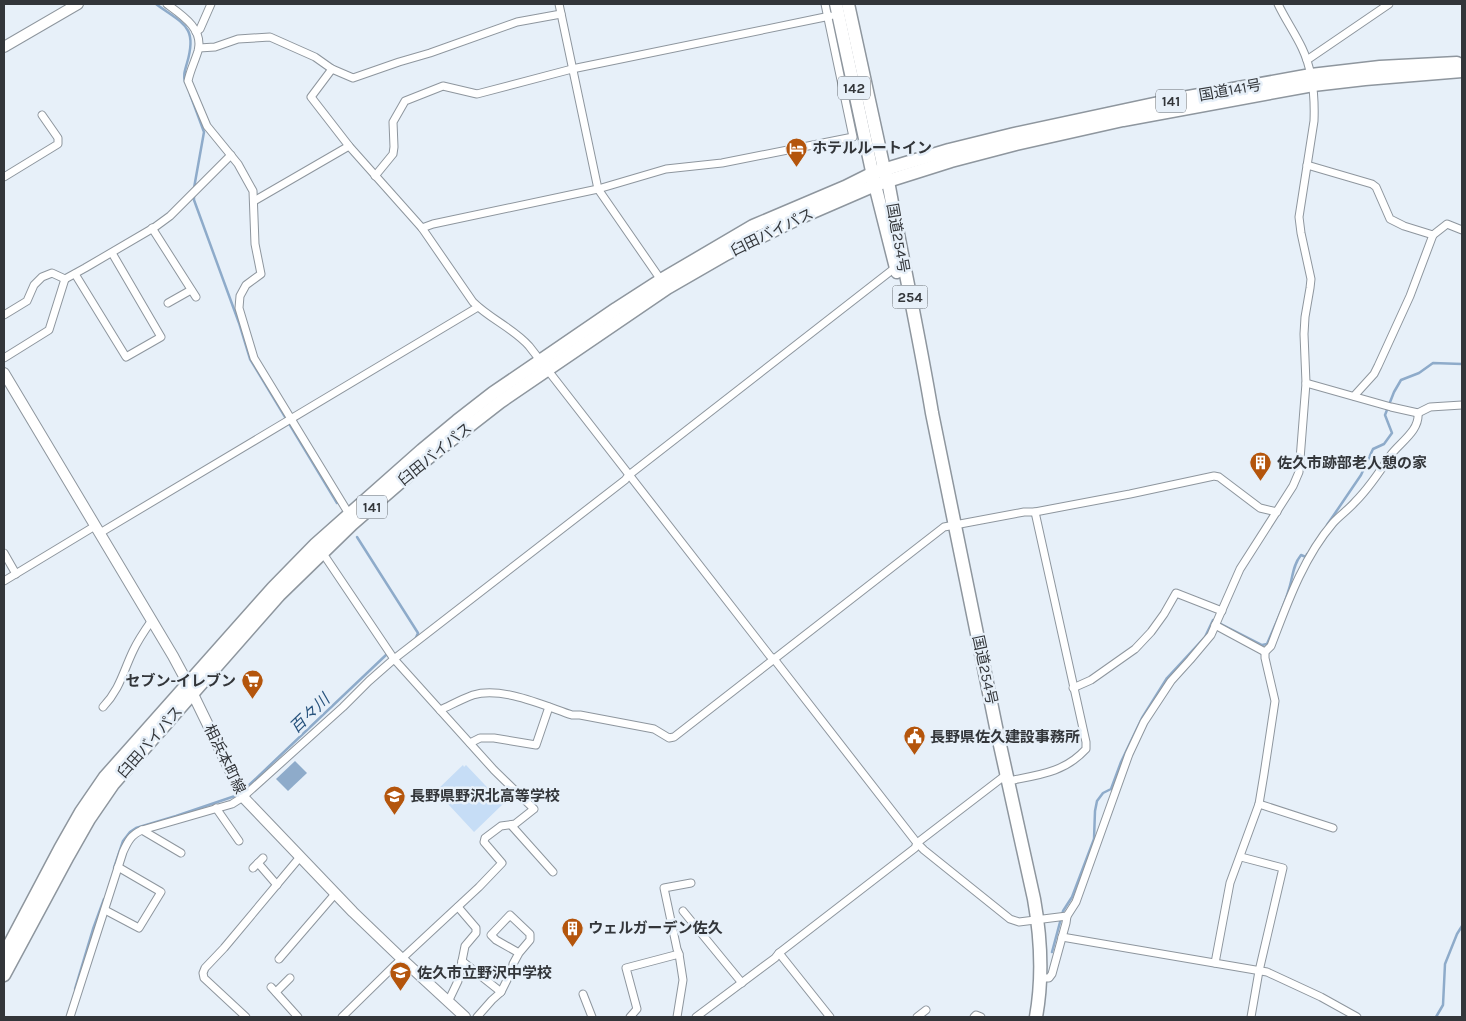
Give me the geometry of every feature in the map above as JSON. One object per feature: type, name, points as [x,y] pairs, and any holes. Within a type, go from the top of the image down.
[{"type":"highway","name":"142","points":[[848,4],[880,177]]},
{"type":"highway","name":"142","points":[[834,11],[880,177]]},
{"type":"highway","name":"国道141号","points":[[880,177],[1133,118],[1380,66],[1462,63]]},
{"type":"highway","name":"国道141号","points":[[1312,80],[1462,71]]},
{"type":"highway","name":"国道254号","points":[[880,177],[896,268],[919,369],[932,413]]},
{"type":"highway","name":"国道254号","points":[[880,177],[905,273],[1007,778],[1038,920],[1041,978],[1036,1017]]},
{"type":"highway","name":"臼田バイパス","points":[[4,955],[60,850],[105,777],[322,552],[428,458],[616,309],[753,226],[845,187],[880,177]]},
{"type":"highway","name":"臼田バイパス","points":[[4,975],[90,819],[113,784],[272,588],[316,544],[422,450],[494,393],[543,365],[666,288],[726,254],[880,177]]},
{"type":"main road","points":[[4,47],[78,4]]},
{"type":"main road","name":"相浜本町線","points":[[4,373],[191,688],[243,796],[335,894],[465,1017]]},
{"type":"street","points":[[166,4],[186,19],[196,32],[199,48],[189,74],[188,82],[207,126],[231,155],[253,191],[253,223],[260,274],[246,285],[240,296],[239,308],[254,358],[349,514]]},
{"type":"street","points":[[196,32],[200,29],[211,4]]},
{"type":"street","points":[[559,4],[598,189],[661,280]]},
{"type":"street","points":[[422,228],[433,224],[598,189],[666,168],[722,164],[854,137],[834,11],[825,4]]},
{"type":"street","points":[[1041,978],[1049,978],[1052,974],[1067,916],[1076,902],[1129,754],[1144,722],[1171,681],[1205,643],[1218,620],[1240,570],[1293,486],[1299,472],[1306,383],[1305,317],[1311,279],[1299,217],[1315,107],[1312,80],[1307,60],[1278,4]]},
{"type":"street","points":[[1307,60],[1389,4]]},
{"type":"street","points":[[375,176],[393,154],[394,122],[405,101],[443,86],[477,94],[572,69],[834,11]]},
{"type":"street","points":[[199,48],[223,45],[238,39],[270,36],[315,56],[332,69],[356,78],[517,22],[561,14]]},
{"type":"street","points":[[332,69],[311,97],[349,146],[422,228],[478,307],[523,339],[917,843],[1010,919],[1019,922],[1067,916]]},
{"type":"street","points":[[4,176],[58,144],[58,138],[42,115]]},
{"type":"street","points":[[254,201],[349,146]]},
{"type":"street","points":[[4,358],[50,330],[65,279],[112,253],[174,212],[231,155]]},
{"type":"street","points":[[1307,165],[1372,184],[1376,187],[1390,219],[1404,226],[1432,235]]},
{"type":"street","points":[[1354,396],[1374,374],[1378,366],[1410,296],[1432,235],[1447,224],[1462,230]]},
{"type":"street","points":[[152,228],[196,297]]},
{"type":"street","points":[[75,274],[126,357],[161,337],[112,253]]},
{"type":"street","points":[[70,1017],[129,838],[142,830],[232,804],[243,796],[394,659],[896,268]]},
{"type":"street","points":[[4,315],[27,301],[34,285],[42,277],[52,273],[65,279]]},
{"type":"street","points":[[168,303],[191,290]]},
{"type":"street","points":[[4,581],[97,530],[291,418],[478,307]]},
{"type":"street","points":[[1306,383],[1418,413],[1430,407],[1462,405]]},
{"type":"street","points":[[1215,963],[1230,883],[1259,804],[1275,701],[1265,652],[1271,646],[1298,578],[1312,552],[1333,523],[1355,503],[1374,481],[1392,453],[1414,428],[1419,417],[1418,413]]},
{"type":"street","points":[[440,710],[474,695],[494,693],[520,698],[572,715],[654,729],[669,738],[674,737],[944,527],[1024,512],[1035,512],[1214,476],[1219,477],[1260,508],[1277,512]]},
{"type":"street","points":[[696,1017],[775,958],[914,848],[917,843],[1007,778],[1050,773],[1060,769],[1086,749],[1035,512]]},
{"type":"street","points":[[322,552],[394,659],[470,743],[534,809],[515,824],[501,826],[485,838],[484,842],[502,862],[479,887],[342,1017]]},
{"type":"street","points":[[4,553],[16,574]]},
{"type":"street","points":[[1073,688],[1091,680],[1135,649],[1164,614],[1176,593],[1265,652]]},
{"type":"street","points":[[104,707],[122,680],[132,651],[152,620]]},
{"type":"street","points":[[470,743],[480,738],[494,738],[536,746],[549,707]]},
{"type":"street","points":[[1259,804],[1333,828]]},
{"type":"street","points":[[216,808],[239,841]]},
{"type":"street","points":[[511,825],[553,872]]},
{"type":"street","points":[[142,830],[181,853]]},
{"type":"street","points":[[246,1017],[204,978],[203,973],[205,968],[300,857]]},
{"type":"street","points":[[1240,857],[1283,868],[1259,971],[1251,1017]]},
{"type":"street","points":[[258,863],[277,885]]},
{"type":"street","points":[[105,910],[139,928],[161,892],[118,867]]},
{"type":"street","points":[[677,1017],[683,980],[664,888],[690,883]]},
{"type":"street","points":[[279,960],[335,894]]},
{"type":"street","points":[[448,1002],[458,981],[465,946],[476,933],[476,928],[458,907]]},
{"type":"street","points":[[683,912],[742,983]]},
{"type":"street","points":[[477,1017],[501,992],[519,952],[530,940],[530,934],[510,915],[491,935],[496,940],[519,952]]},
{"type":"street","points":[[1062,937],[1267,972],[1321,997],[1357,1017]]},
{"type":"street","points":[[780,953],[830,1017]]},
{"type":"street","points":[[630,1017],[637,1010],[626,968],[679,954]]},
{"type":"street","points":[[462,961],[501,992]]},
{"type":"street","points":[[290,978],[273,990],[298,1017]]},
{"type":"street","points":[[583,994],[592,1017]]},
{"type":"street","points":[[917,1017],[926,1010]]},
{"type":"street","points":[[974,1017],[981,1017]]},
{"type":"shaded area","points":[[295,761],[307,773],[288,791],[276,779]]},
{"type":"shaded area","points":[[463,765],[464,767],[466,765],[503,804],[474,832],[436,791]]},
{"type":"waterway","points":[[156,4],[181,22],[189,33],[191,41],[184,77],[185,82]]},
{"type":"waterway","points":[[190,94],[204,132],[194,188]]},
{"type":"waterway","points":[[194,196],[250,359],[337,503]]},
{"type":"waterway","points":[[1327,525],[1361,475],[1373,449],[1384,444],[1392,433],[1385,415],[1401,380],[1419,373],[1433,363],[1462,364]]},
{"type":"waterway","points":[[357,537],[418,633],[415,640]]},
{"type":"waterway","points":[[1052,952],[1063,911],[1072,897],[1094,839],[1097,801],[1103,793],[1111,789],[1121,762],[1142,718],[1167,678],[1205,637],[1213,620],[1262,645],[1267,644],[1290,587],[1296,564],[1301,555],[1306,557],[1307,554]]},
{"type":"waterway","name":"百々川","points":[[247,787],[386,655]]},
{"type":"waterway","points":[[114,868],[123,841],[136,828],[235,796]]},
{"type":"waterway","points":[[75,989],[104,899]]},
{"type":"waterway","points":[[1436,1017],[1443,1005],[1445,964],[1462,926]]},
{"type":"place","name":"ホテルルートイン","points":[[796,167]]},
{"type":"place","name":"佐久市跡部老人憩の家","points":[[1261,482]]},
{"type":"place","name":"セブン-イレブン","points":[[252,700]]},
{"type":"place","name":"長野県佐久建設事務所","points":[[914,756]]},
{"type":"place","name":"長野県野沢北高等学校","points":[[394,815]]},
{"type":"place","name":"ウェルガーデン佐久","points":[[572,947]]},
{"type":"place","name":"佐久市立野沢中学校","points":[[401,992]]}]
